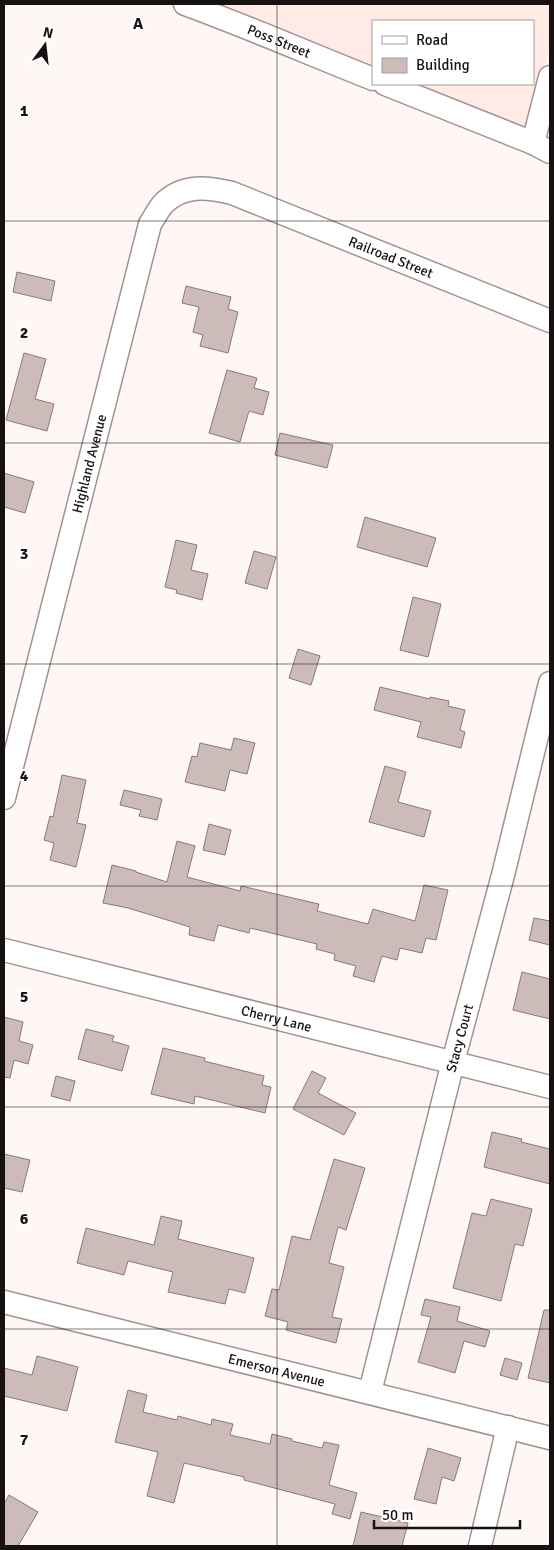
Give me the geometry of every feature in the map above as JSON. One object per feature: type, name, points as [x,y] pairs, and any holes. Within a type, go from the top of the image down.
[{"type":"street","name":"Poss Street","points":[[184,4],[245,25],[263,35],[372,79]]},
{"type":"street","points":[[387,85],[541,147],[550,77]]},
{"type":"street","name":"Highland Avenue","points":[[4,798],[150,224],[163,204],[180,192],[192,188],[211,188],[232,193]]},
{"type":"street","name":"Railroad Street","points":[[232,193],[550,321]]},
{"type":"street","name":"Stacy Court","points":[[370,1392],[452,1062],[503,875],[550,684]]},
{"type":"street","name":"Cherry Lane","points":[[4,950],[550,1087]]},
{"type":"street","name":"Emerson Avenue","points":[[4,1302],[550,1438]]},
{"type":"street","points":[[480,1546],[508,1427]]},
{"type":"shaded area","points":[[200,4],[550,4],[550,48],[527,131],[408,85],[534,85],[534,20],[372,20],[372,71]]},
{"type":"building","points":[[17,272],[55,281],[51,301],[13,292]]},
{"type":"building","points":[[186,286],[231,297],[228,309],[238,312],[228,353],[200,346],[203,335],[193,332],[199,307],[182,303]]},
{"type":"building","points":[[24,353],[46,359],[35,399],[54,404],[47,431],[6,420]]},
{"type":"building","points":[[227,370],[257,378],[254,388],[269,392],[263,415],[249,411],[240,442],[209,433]]},
{"type":"building","points":[[280,433],[333,445],[327,468],[275,455]]},
{"type":"building","points":[[4,473],[34,482],[25,513],[4,507]]},
{"type":"building","points":[[365,517],[436,538],[427,567],[357,547]]},
{"type":"building","points":[[176,540],[197,545],[191,570],[208,574],[202,600],[176,593],[177,590],[165,587]]},
{"type":"building","points":[[254,551],[276,557],[267,589],[245,583]]},
{"type":"building","points":[[413,597],[441,604],[428,657],[400,650]]},
{"type":"building","points":[[298,649],[320,656],[311,685],[289,678]]},
{"type":"building","points":[[380,687],[430,699],[430,697],[449,701],[448,706],[465,710],[460,730],[465,732],[461,748],[417,737],[421,722],[374,710]]},
{"type":"building","points":[[234,738],[255,743],[247,774],[230,770],[225,791],[185,782],[192,756],[197,757],[200,743],[231,750]]},
{"type":"building","points":[[385,766],[406,772],[398,802],[431,811],[424,837],[369,822]]},
{"type":"building","points":[[62,775],[86,780],[77,823],[86,825],[76,867],[50,860],[54,843],[44,840],[50,816],[53,817]]},
{"type":"building","points":[[124,790],[162,799],[157,820],[139,816],[141,810],[120,805]]},
{"type":"building","points":[[209,824],[231,830],[225,855],[203,850]]},
{"type":"building","points":[[177,841],[195,846],[187,877],[240,891],[241,886],[319,904],[317,911],[368,924],[373,909],[415,921],[424,885],[448,890],[436,940],[426,938],[422,953],[400,948],[397,960],[382,956],[374,982],[353,976],[356,966],[334,960],[335,954],[316,949],[317,944],[250,928],[249,933],[218,925],[214,941],[189,935],[190,927],[128,908],[103,903],[112,865],[167,882]]},
{"type":"building","points":[[534,918],[550,921],[550,945],[529,940]]},
{"type":"building","points":[[522,972],[550,979],[550,1019],[513,1010]]},
{"type":"building","points":[[4,1017],[23,1022],[19,1041],[33,1045],[28,1064],[14,1060],[10,1078],[4,1077]]},
{"type":"building","points":[[86,1029],[114,1036],[112,1041],[129,1046],[122,1071],[78,1059]]},
{"type":"building","points":[[163,1048],[205,1058],[204,1061],[264,1076],[262,1085],[271,1087],[265,1113],[195,1096],[194,1104],[151,1094]]},
{"type":"building","points":[[312,1071],[326,1078],[318,1093],[356,1113],[344,1135],[293,1109]]},
{"type":"building","points":[[56,1076],[75,1081],[70,1101],[51,1096]]},
{"type":"building","points":[[492,1132],[522,1139],[521,1142],[550,1149],[550,1184],[484,1167]]},
{"type":"building","points":[[4,1154],[30,1160],[22,1192],[4,1188]]},
{"type":"building","points":[[334,1159],[365,1168],[346,1230],[338,1227],[329,1263],[344,1267],[332,1317],[342,1319],[336,1343],[286,1330],[288,1322],[265,1316],[272,1289],[279,1290],[292,1236],[310,1240]]},
{"type":"building","points":[[491,1199],[532,1209],[523,1246],[515,1244],[501,1301],[453,1288],[472,1213],[486,1216]]},
{"type":"building","points":[[161,1216],[182,1221],[178,1239],[254,1258],[245,1293],[229,1289],[225,1304],[168,1292],[173,1272],[128,1261],[124,1275],[77,1263],[86,1228],[154,1245]]},
{"type":"building","points":[[425,1299],[460,1307],[457,1321],[490,1331],[485,1347],[464,1341],[455,1373],[418,1362],[431,1317],[421,1315]]},
{"type":"building","points":[[544,1310],[550,1310],[550,1383],[528,1378]]},
{"type":"building","points":[[37,1356],[78,1367],[67,1411],[4,1396],[4,1368],[32,1375]]},
{"type":"building","points":[[505,1358],[522,1363],[517,1380],[500,1375]]},
{"type":"building","points":[[128,1390],[147,1395],[143,1412],[177,1420],[178,1416],[211,1425],[212,1419],[233,1424],[230,1435],[270,1444],[272,1434],[322,1448],[324,1442],[339,1445],[329,1485],[357,1493],[350,1519],[332,1514],[335,1504],[244,1480],[244,1477],[184,1463],[174,1503],[147,1496],[158,1452],[115,1442]]},
{"type":"building","points":[[428,1448],[461,1458],[454,1481],[442,1477],[436,1504],[414,1499]]},
{"type":"building","points":[[9,1495],[38,1512],[18,1546],[4,1546],[4,1504]]},
{"type":"building","points":[[361,1512],[408,1523],[402,1546],[353,1546]]}]
